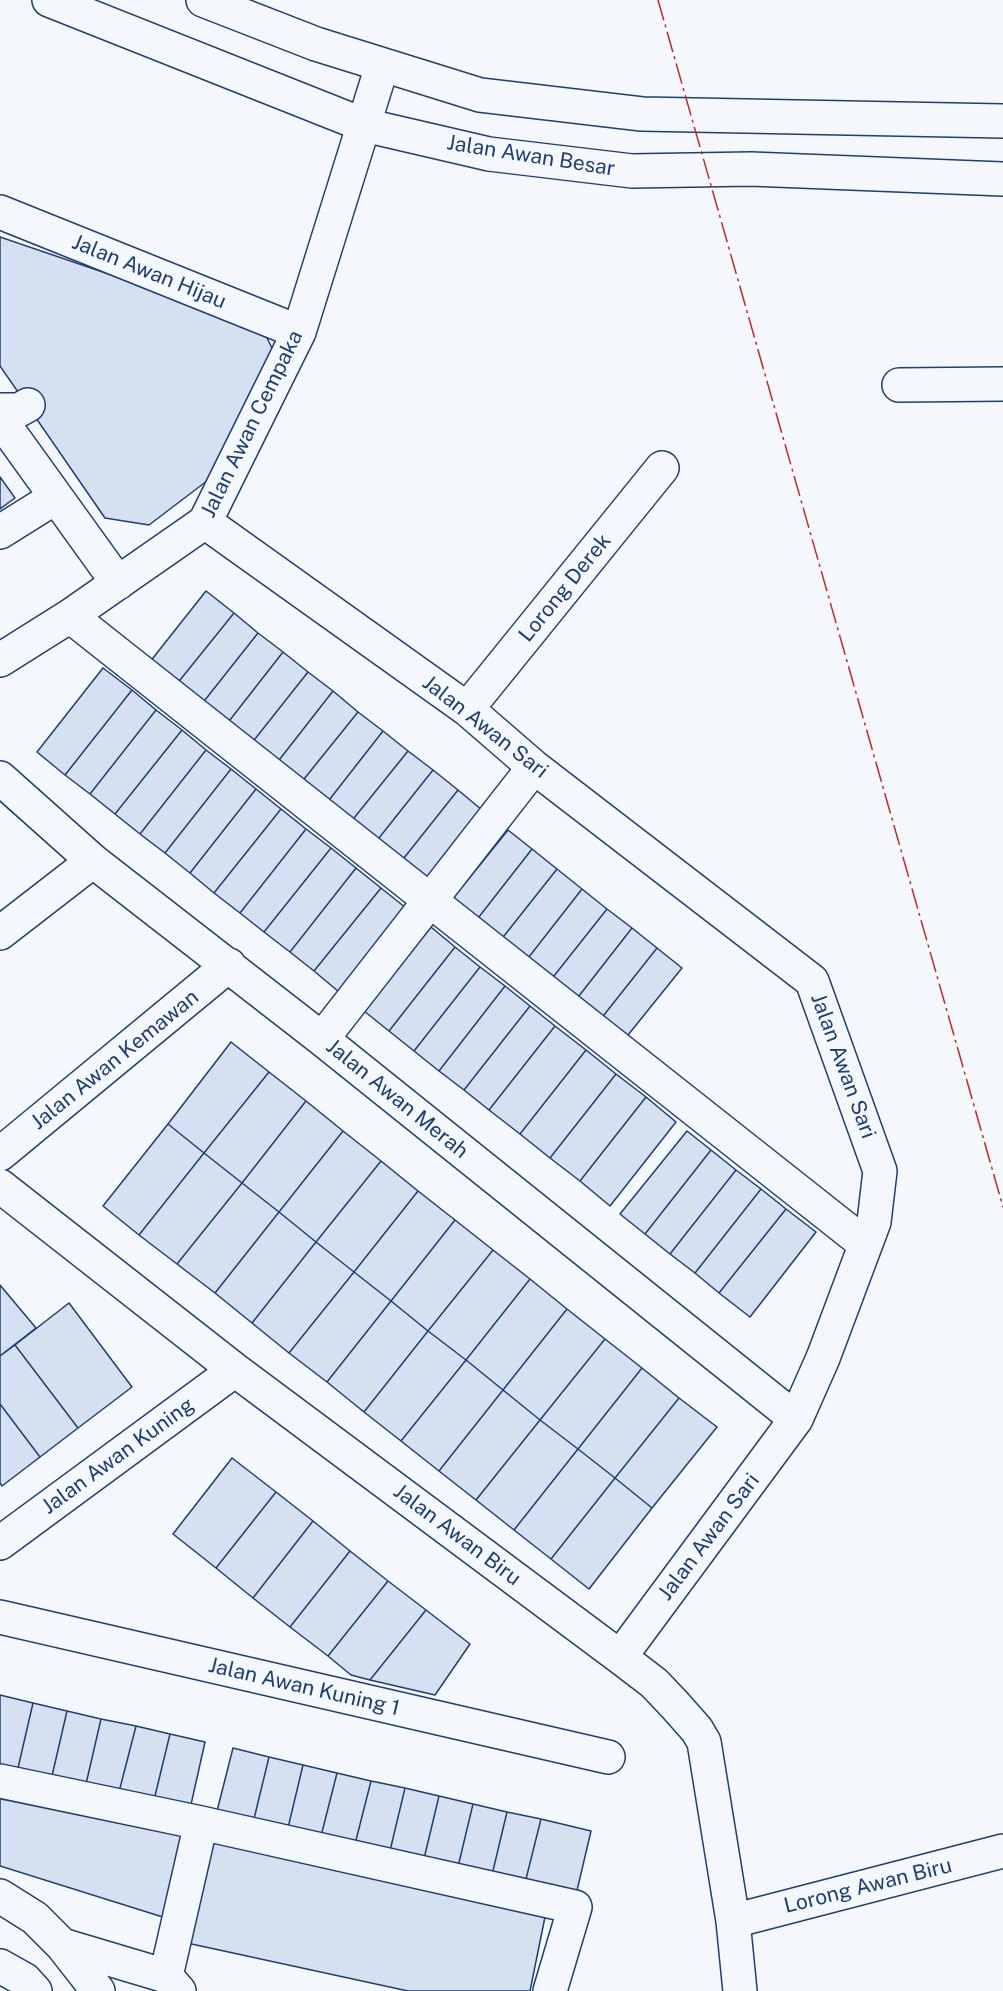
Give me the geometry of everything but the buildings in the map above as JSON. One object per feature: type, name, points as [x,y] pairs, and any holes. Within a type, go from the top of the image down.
[{"type":"street","name":"Jalan Awan Besar","points":[[49,0],[364,125],[489,154],[632,171],[751,169],[1003,178]]},
{"type":"street","points":[[203,0],[316,44],[480,95],[642,114],[1003,121]]},
{"type":"street","name":"Jalan Awan Cempaka","points":[[0,660],[70,616],[205,522],[299,332],[382,66]]},
{"type":"street","name":"Jalan Awan Hijau","points":[[0,212],[299,332]]},
{"type":"street","points":[[899,385],[1003,384]]},
{"type":"street","points":[[9,411],[56,497],[118,583]]},
{"type":"street","name":"Lorong Derek","points":[[467,709],[662,468]]},
{"type":"street","points":[[0,532],[56,497]]},
{"type":"street","name":"Jalan Awan Sari","points":[[205,522],[467,709],[534,767],[812,981],[880,1171],[874,1222],[823,1358],[796,1419],[620,1657]]},
{"type":"street","points":[[70,616],[865,1244]]},
{"type":"street","points":[[322,1039],[534,767]]},
{"type":"street","name":"Jalan Awan Merah","points":[[0,778],[93,861],[322,1039],[796,1419]]},
{"type":"street","points":[[0,933],[93,861]]},
{"type":"street","name":"Jalan Awan Kemawan","points":[[0,1154],[229,966]]},
{"type":"street","name":"Jalan Awan Biru","points":[[0,1186],[235,1370],[654,1683],[697,1730],[704,1742],[733,1921],[740,1991]]},
{"type":"street","name":"Jalan Awan Kuning","points":[[0,1543],[235,1370]]},
{"type":"street","name":"Jalan Awan Kuning 1","points":[[0,1617],[608,1757]]},
{"type":"street","points":[[0,1781],[201,1823],[575,1907],[550,1991]]},
{"type":"street","points":[[62,1945],[172,1984],[201,1823]]},
{"type":"street","name":"Lorong Awan Biru","points":[[733,1921],[1003,1851]]},
{"type":"street","points":[[0,1896],[35,1918],[62,1945],[98,1991]]},
{"type":"street","points":[[0,1966],[26,1980],[35,1991]]},
{"type":"power","points":[[658,0],[1003,1207]]}]
